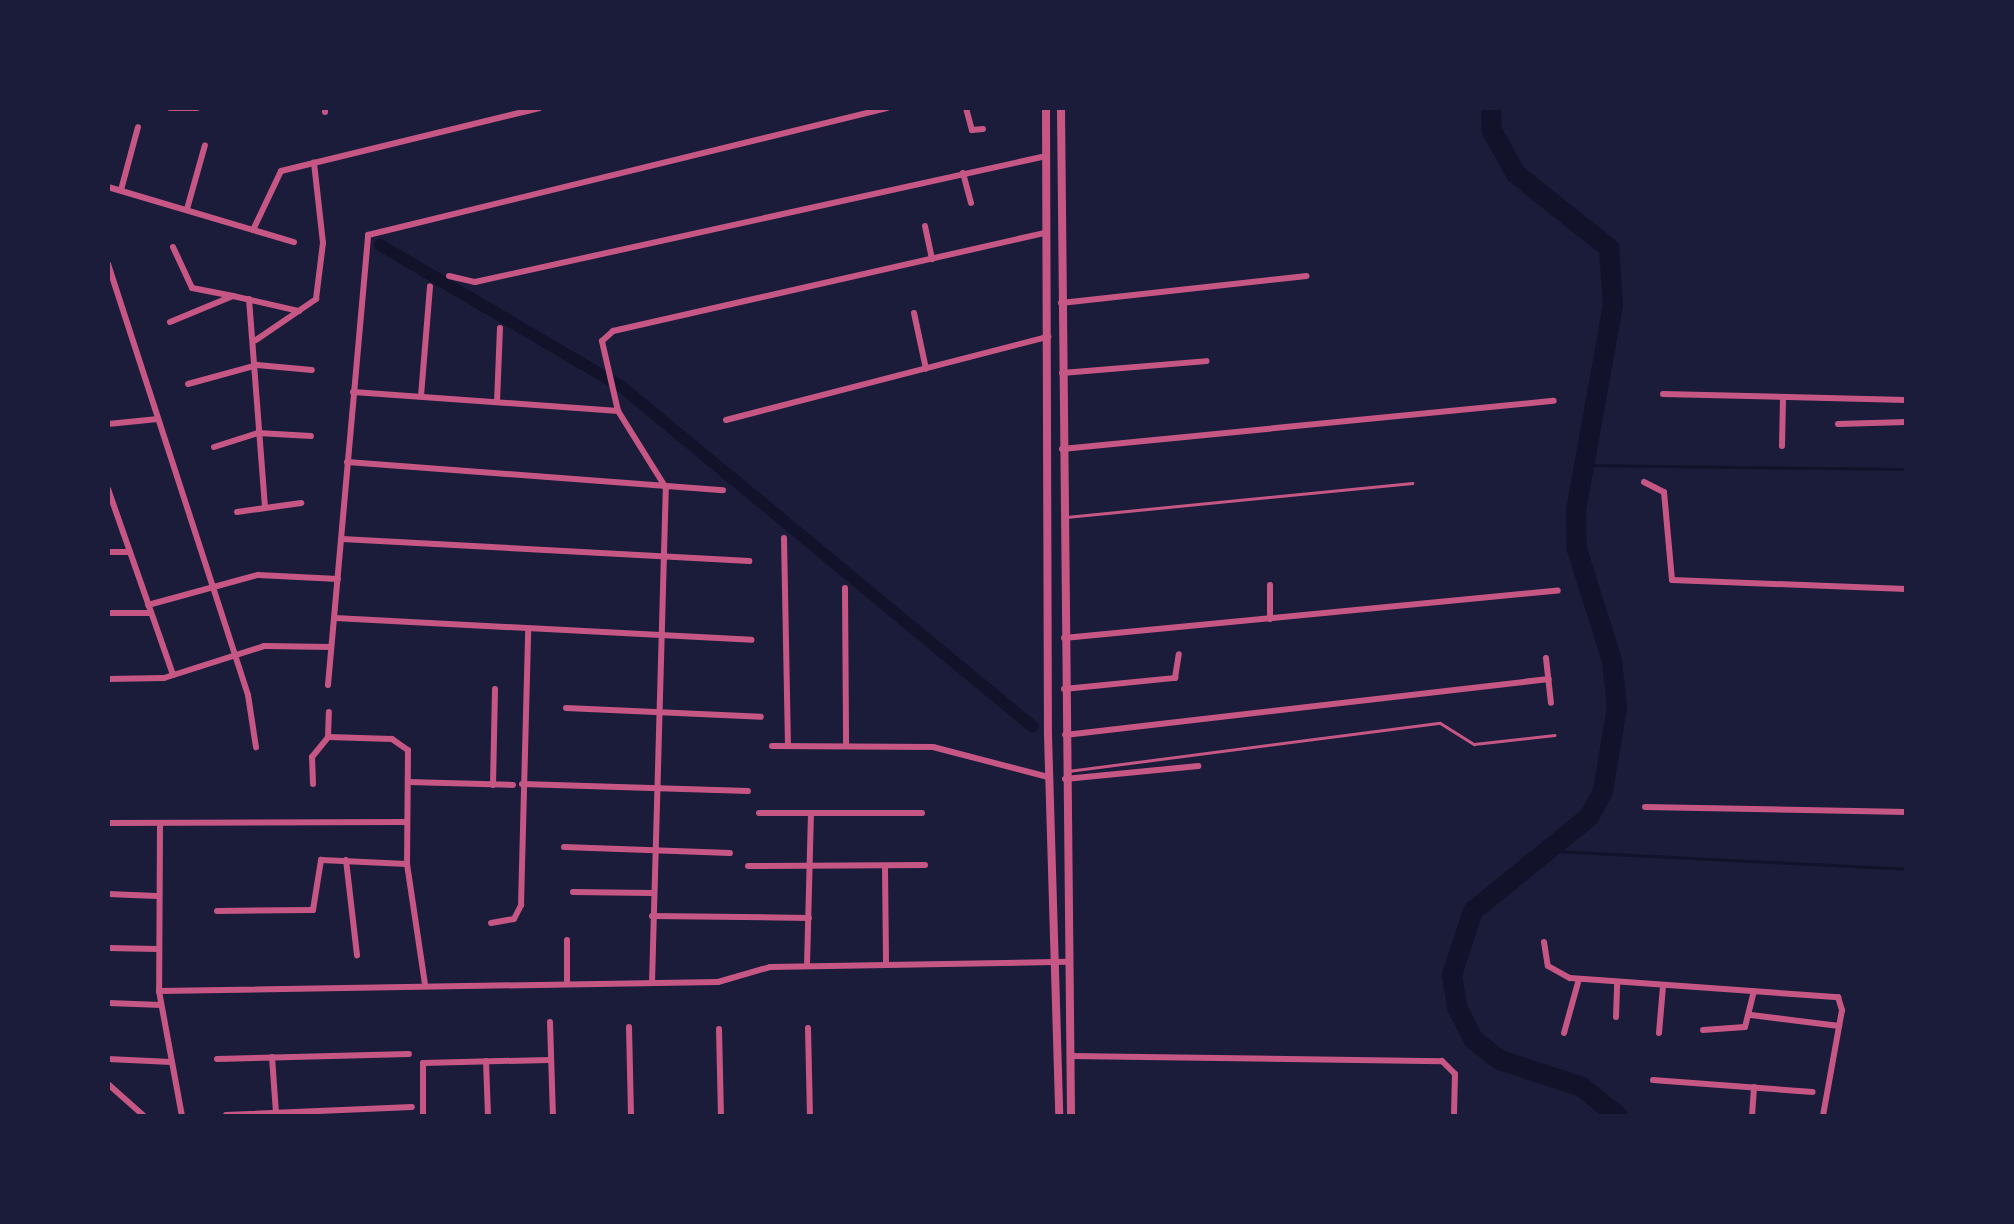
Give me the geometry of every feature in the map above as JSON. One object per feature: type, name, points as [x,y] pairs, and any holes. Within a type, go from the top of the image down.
[{"type":"street","points":[[170,108],[197,108]]},
{"type":"street","points":[[253,230],[275,175],[539,108]]},
{"type":"street","points":[[328,685],[362,267],[375,231],[887,108]]},
{"type":"street","points":[[966,108],[971,128],[983,129]]},
{"type":"street","points":[[1046,108],[1048,777],[1059,1116]]},
{"type":"street","points":[[1061,108],[1064,775],[1071,1116]]},
{"type":"street","points":[[121,190],[138,127]]},
{"type":"street","points":[[187,209],[205,145]]},
{"type":"street","points":[[449,276],[475,282],[1046,156]]},
{"type":"street","points":[[256,340],[314,303],[320,280],[314,163]]},
{"type":"street","points":[[963,173],[971,203]]},
{"type":"street","points":[[108,187],[294,242]]},
{"type":"street","points":[[925,226],[932,259]]},
{"type":"street","points":[[652,983],[653,786],[666,488],[618,411],[601,346],[613,331],[1045,233]]},
{"type":"street","points":[[173,247],[192,288],[301,312]]},
{"type":"street","points":[[108,264],[234,652],[256,747]]},
{"type":"street","points":[[1061,303],[1307,276]]},
{"type":"street","points":[[421,396],[430,286]]},
{"type":"street","points":[[170,322],[233,296]]},
{"type":"street","points":[[249,299],[256,340],[258,433],[265,505]]},
{"type":"street","points":[[914,313],[926,369]]},
{"type":"street","points":[[497,402],[500,328]]},
{"type":"street","points":[[726,420],[1048,337]]},
{"type":"street","points":[[1062,373],[1207,361]]},
{"type":"street","points":[[188,384],[257,365],[312,370]]},
{"type":"street","points":[[353,392],[618,411]]},
{"type":"street","points":[[1663,394],[1906,400]]},
{"type":"street","points":[[1782,446],[1783,398]]},
{"type":"street","points":[[1062,449],[1554,401]]},
{"type":"street","points":[[108,424],[158,419]]},
{"type":"street","points":[[1838,424],[1906,422]]},
{"type":"street","points":[[214,447],[258,433],[311,436]]},
{"type":"street","points":[[347,462],[723,490]]},
{"type":"street","points":[[1644,482],[1664,492],[1672,580],[1906,589]]},
{"type":"street","points":[[109,492],[173,675]]},
{"type":"street","points":[[237,512],[265,505],[301,503]]},
{"type":"street","points":[[1046,505],[1062,505]]},
{"type":"street","points":[[784,538],[788,746]]},
{"type":"street","points":[[342,539],[749,561]]},
{"type":"street","points":[[108,552],[130,552]]},
{"type":"street","points":[[148,605],[258,575],[338,579]]},
{"type":"street","points":[[1270,585],[1270,619]]},
{"type":"street","points":[[845,588],[846,746]]},
{"type":"street","points":[[1064,638],[1558,590]]},
{"type":"street","points":[[108,613],[151,613]]},
{"type":"street","points":[[335,618],[751,640]]},
{"type":"street","points":[[491,923],[514,919],[521,905],[528,629]]},
{"type":"street","points":[[108,679],[173,675],[234,652],[331,647]]},
{"type":"street","points":[[1064,689],[1175,678],[1179,654]]},
{"type":"street","points":[[1546,658],[1551,703]]},
{"type":"street","points":[[1065,735],[1549,679]]},
{"type":"street","points":[[493,785],[495,689]]},
{"type":"street","points":[[566,708],[761,717]]},
{"type":"street","points":[[313,784],[312,757],[328,737],[329,712]]},
{"type":"street","points":[[328,737],[403,743],[408,782],[407,864],[425,985]]},
{"type":"street","points":[[772,746],[933,747],[1048,777]]},
{"type":"street","points":[[1064,775],[1198,766]]},
{"type":"street","points":[[408,782],[513,785]]},
{"type":"street","points":[[522,784],[748,791]]},
{"type":"street","points":[[1645,807],[1906,812]]},
{"type":"street","points":[[759,813],[922,813]]},
{"type":"street","points":[[807,965],[811,813]]},
{"type":"street","points":[[108,823],[406,822]]},
{"type":"street","points":[[160,824],[157,896],[159,991],[182,1116]]},
{"type":"street","points":[[564,847],[730,853]]},
{"type":"street","points":[[217,911],[313,910],[316,864],[346,860],[407,864]]},
{"type":"street","points":[[346,860],[357,955]]},
{"type":"street","points":[[748,866],[925,865]]},
{"type":"street","points":[[885,866],[886,965]]},
{"type":"street","points":[[573,892],[652,893]]},
{"type":"street","points":[[108,894],[157,896]]},
{"type":"street","points":[[652,916],[809,918]]},
{"type":"street","points":[[567,940],[567,984]]},
{"type":"street","points":[[1544,942],[1548,966],[1579,979],[1838,997],[1839,1026],[1823,1116]]},
{"type":"street","points":[[108,948],[157,949]]},
{"type":"street","points":[[159,991],[718,982],[807,965],[1068,962]]},
{"type":"street","points":[[1564,1033],[1579,979]]},
{"type":"street","points":[[1616,1017],[1617,982]]},
{"type":"street","points":[[1659,1033],[1663,986]]},
{"type":"street","points":[[1703,1030],[1740,1031],[1751,1015],[1754,991]]},
{"type":"street","points":[[108,1003],[161,1005]]},
{"type":"street","points":[[1751,1015],[1839,1026]]},
{"type":"street","points":[[550,1022],[553,1116]]},
{"type":"street","points":[[629,1027],[631,1116]]},
{"type":"street","points":[[808,1028],[810,1116]]},
{"type":"street","points":[[719,1029],[721,1116]]},
{"type":"street","points":[[217,1059],[409,1054]]},
{"type":"street","points":[[1070,1056],[1442,1061],[1455,1074],[1454,1116]]},
{"type":"street","points":[[272,1057],[276,1114]]},
{"type":"street","points":[[108,1059],[171,1062]]},
{"type":"street","points":[[423,1116],[423,1063],[550,1060]]},
{"type":"street","points":[[486,1061],[488,1116]]},
{"type":"street","points":[[1653,1080],[1813,1092]]},
{"type":"street","points":[[108,1084],[144,1116]]},
{"type":"street","points":[[1752,1116],[1754,1087]]},
{"type":"street","points":[[226,1115],[412,1107]]},
{"type":"lane","points":[[1063,517],[1412,483]]},
{"type":"lane","points":[[1064,775],[1440,723],[1474,744],[1555,735]]},
{"type":"waterway","points":[[1491,108],[1492,131],[1516,174],[1609,248],[1613,305],[1576,510],[1577,549],[1612,661],[1617,707],[1603,791],[1589,817],[1473,911],[1452,975],[1457,1007],[1474,1040],[1500,1060],[1582,1087],[1618,1116]]},
{"type":"waterway","points":[[380,245],[622,387],[1033,727]]},
{"type":"waterway","points":[[1581,465],[1906,469]]},
{"type":"waterway","points":[[1554,851],[1906,869]]}]
